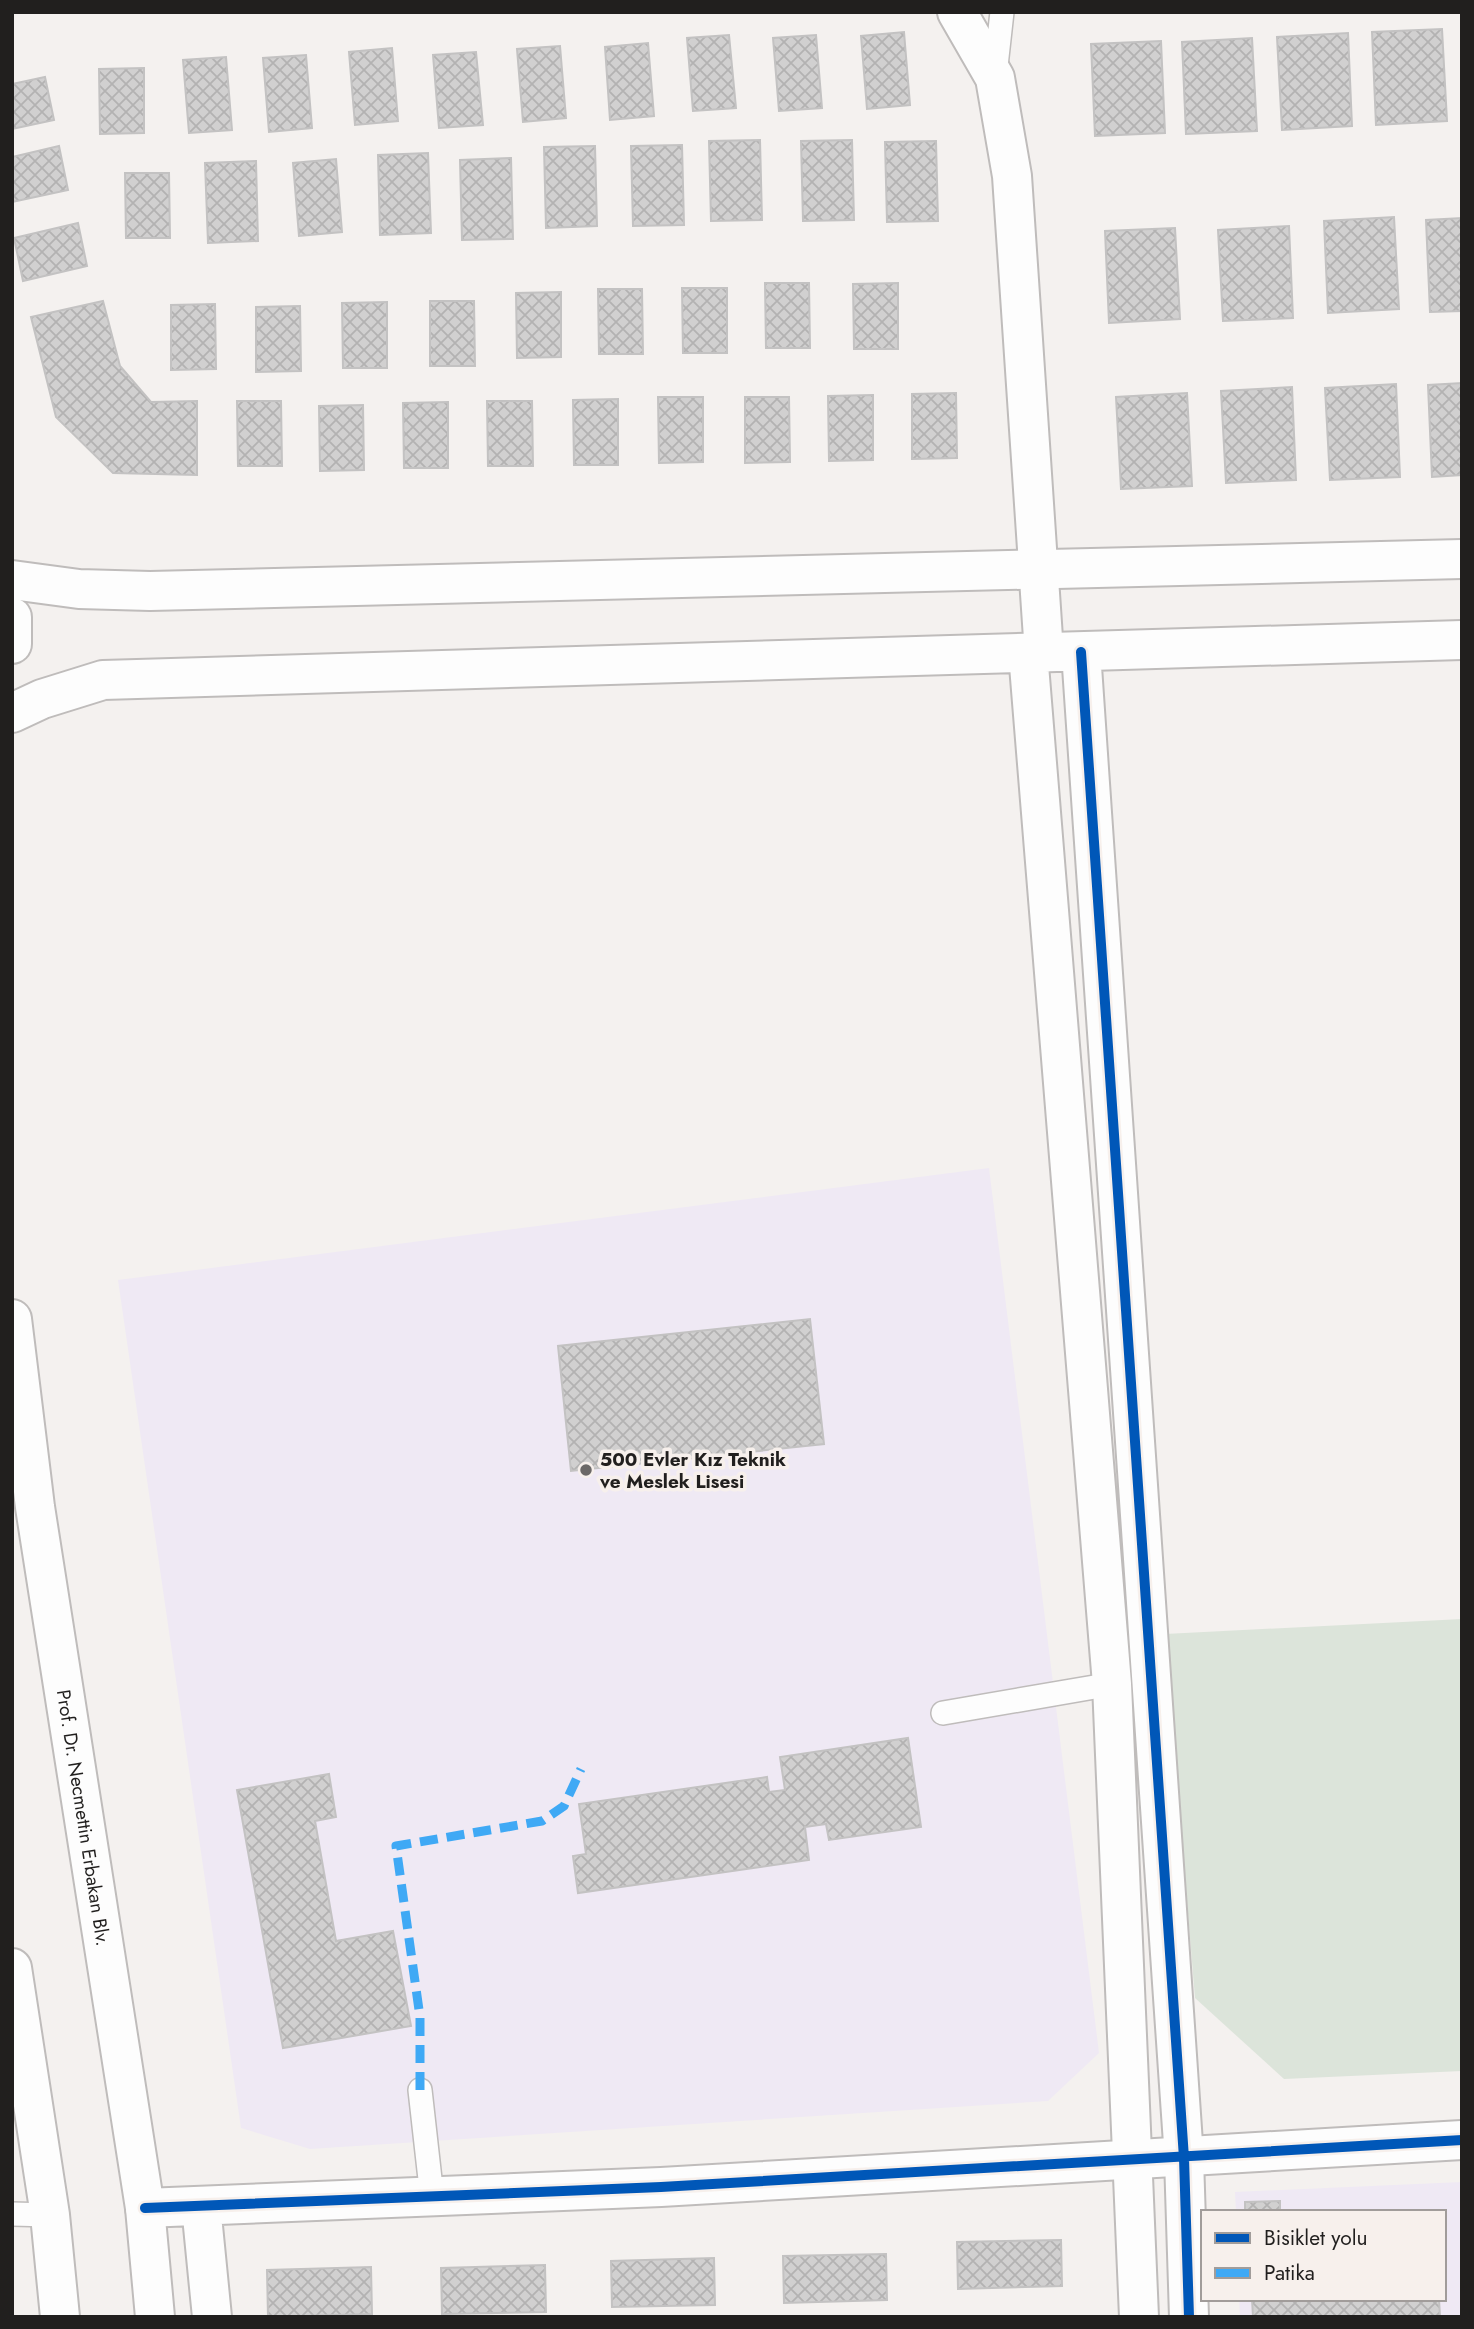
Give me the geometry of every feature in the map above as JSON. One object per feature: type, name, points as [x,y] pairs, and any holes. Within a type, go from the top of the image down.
[{"type":"street","points":[[957,12],[995,78],[1012,176],[1039,569],[1036,653],[1111,1684],[1139,2317]]},
{"type":"street","points":[[12,580],[79,589],[149,591],[1462,559]]},
{"type":"street","points":[[12,617],[12,644]]},
{"type":"street","points":[[12,713],[42,699],[103,680],[1462,640]]},
{"type":"street","points":[[1081,652],[1184,2158],[1189,2317]]},
{"type":"street","name":"Prof. Dr. Necmettin Erbakan Blv.","points":[[12,1319],[35,1507],[145,2208],[155,2317]]},
{"type":"street","points":[[12,1968],[50,2215],[60,2317]]},
{"type":"street","points":[[145,2208],[661,2188],[1462,2140]]},
{"type":"street","points":[[201,2206],[212,2317]]},
{"type":"lane","points":[[995,78],[1002,12]]},
{"type":"lane","points":[[943,1713],[1111,1684]]},
{"type":"lane","points":[[420,2090],[432,2197]]},
{"type":"lane","points":[[12,2214],[50,2215]]},
{"type":"shaded area","name":"500 Evler Kız Teknik ve Meslek Lisesi","points":[[989,1168],[1099,2053],[1048,2101],[310,2149],[241,2128],[118,1280]]},
{"type":"shaded area","points":[[1462,1619],[1462,2071],[1284,2079],[1195,1998],[1165,1634]]},
{"type":"shaded area","points":[[1462,2182],[1462,2317],[1240,2317],[1239,2301],[1446,2301],[1446,2210],[1236,2210],[1235,2192]]},
{"type":"building","points":[[1442,29],[1447,121],[1376,125],[1372,32]]},
{"type":"building","points":[[904,32],[910,105],[867,109],[861,36]]},
{"type":"building","points":[[1348,33],[1352,126],[1282,130],[1277,37]]},
{"type":"building","points":[[729,35],[736,108],[693,111],[687,38]]},
{"type":"building","points":[[816,35],[822,108],[779,111],[773,38]]},
{"type":"building","points":[[1252,38],[1257,131],[1186,134],[1182,42]]},
{"type":"building","points":[[1161,41],[1165,133],[1095,136],[1091,44]]},
{"type":"building","points":[[648,43],[654,116],[610,120],[605,47]]},
{"type":"building","points":[[560,46],[566,118],[523,122],[517,49]]},
{"type":"building","points":[[392,48],[398,121],[355,125],[349,52]]},
{"type":"building","points":[[476,52],[483,125],[439,128],[433,55]]},
{"type":"building","points":[[306,55],[312,128],[269,132],[263,58]]},
{"type":"building","points":[[226,57],[232,130],[189,133],[183,60]]},
{"type":"building","points":[[144,68],[144,133],[100,134],[99,69]]},
{"type":"building","points":[[45,77],[54,120],[12,129],[12,84]]},
{"type":"building","points":[[760,140],[762,220],[711,221],[709,141]]},
{"type":"building","points":[[852,140],[854,220],[803,221],[801,141]]},
{"type":"building","points":[[936,141],[938,221],[887,222],[885,142]]},
{"type":"building","points":[[682,145],[684,225],[633,226],[631,146]]},
{"type":"building","points":[[59,146],[68,190],[12,202],[12,157]]},
{"type":"building","points":[[595,146],[597,226],[546,228],[544,147]]},
{"type":"building","points":[[428,153],[431,233],[380,235],[378,155]]},
{"type":"building","points":[[511,158],[513,239],[462,240],[460,160]]},
{"type":"building","points":[[336,159],[342,232],[299,236],[293,163]]},
{"type":"building","points":[[256,161],[258,241],[208,243],[205,163]]},
{"type":"building","points":[[125,173],[169,173],[170,238],[126,238]]},
{"type":"building","points":[[1394,217],[1399,309],[1328,313],[1324,221]]},
{"type":"building","points":[[1462,218],[1462,311],[1430,312],[1426,220]]},
{"type":"building","points":[[78,223],[87,266],[23,281],[14,238]]},
{"type":"building","points":[[1289,226],[1293,318],[1223,321],[1218,230]]},
{"type":"building","points":[[1175,228],[1180,319],[1109,323],[1105,231]]},
{"type":"building","points":[[765,283],[809,283],[810,348],[766,348]]},
{"type":"building","points":[[898,283],[898,349],[854,349],[853,284]]},
{"type":"building","points":[[682,288],[727,288],[727,353],[683,353]]},
{"type":"building","points":[[598,289],[642,289],[643,354],[599,354]]},
{"type":"building","points":[[561,292],[561,357],[517,358],[516,293]]},
{"type":"building","points":[[103,301],[120,366],[151,402],[197,401],[197,475],[113,473],[56,417],[31,317]]},
{"type":"building","points":[[430,301],[474,301],[475,366],[430,366]]},
{"type":"building","points":[[387,302],[387,368],[343,368],[342,303]]},
{"type":"building","points":[[215,304],[216,369],[171,370],[171,305]]},
{"type":"building","points":[[300,306],[301,371],[256,372],[256,307]]},
{"type":"building","points":[[1462,383],[1462,475],[1432,477],[1428,385]]},
{"type":"building","points":[[1396,384],[1400,477],[1330,480],[1325,388]]},
{"type":"building","points":[[1292,387],[1296,480],[1226,483],[1221,391]]},
{"type":"building","points":[[956,393],[957,458],[912,459],[912,394]]},
{"type":"building","points":[[1187,393],[1192,486],[1121,489],[1116,397]]},
{"type":"building","points":[[873,395],[873,460],[829,461],[828,396]]},
{"type":"building","points":[[658,397],[703,397],[703,462],[659,463]]},
{"type":"building","points":[[745,397],[789,397],[790,462],[745,463]]},
{"type":"building","points":[[618,399],[618,465],[574,465],[573,400]]},
{"type":"building","points":[[237,401],[281,401],[282,466],[238,466]]},
{"type":"building","points":[[487,401],[532,401],[533,466],[488,466]]},
{"type":"building","points":[[448,402],[448,468],[404,468],[403,403]]},
{"type":"building","points":[[363,405],[364,470],[320,471],[319,406]]},
{"type":"building","points":[[810,1319],[824,1444],[571,1471],[558,1346]]},
{"type":"building","points":[[908,1738],[921,1827],[829,1840],[826,1824],[805,1827],[809,1860],[578,1893],[573,1856],[586,1854],[579,1804],[767,1777],[769,1792],[785,1790],[780,1757]]},
{"type":"building","points":[[329,1774],[336,1817],[315,1821],[336,1941],[393,1931],[411,2026],[283,2048],[237,1790]]},
{"type":"building","points":[[1280,2201],[1280,2210],[1245,2210],[1245,2202]]},
{"type":"building","points":[[1061,2240],[1062,2286],[958,2289],[957,2242]]},
{"type":"building","points":[[886,2254],[887,2300],[784,2303],[783,2256]]},
{"type":"building","points":[[714,2258],[715,2305],[612,2307],[611,2261]]},
{"type":"building","points":[[545,2265],[546,2312],[442,2314],[441,2268]]},
{"type":"building","points":[[371,2267],[372,2314],[268,2317],[267,2270]]},
{"type":"building","points":[[1252,2301],[1439,2301],[1440,2317],[1253,2317]]},
{"type":"marked path","points":[[420,2090],[420,2017],[396,1846],[542,1821],[564,1806],[581,1769]]},
{"type":"cycle path","points":[[1081,652],[1184,2158],[1189,2317]]},
{"type":"cycle path","points":[[145,2208],[661,2187],[1462,2140]]},
{"type":"place","name":"500 Evler Kız Teknik ve Meslek Lisesi","points":[[586,1470]]}]
